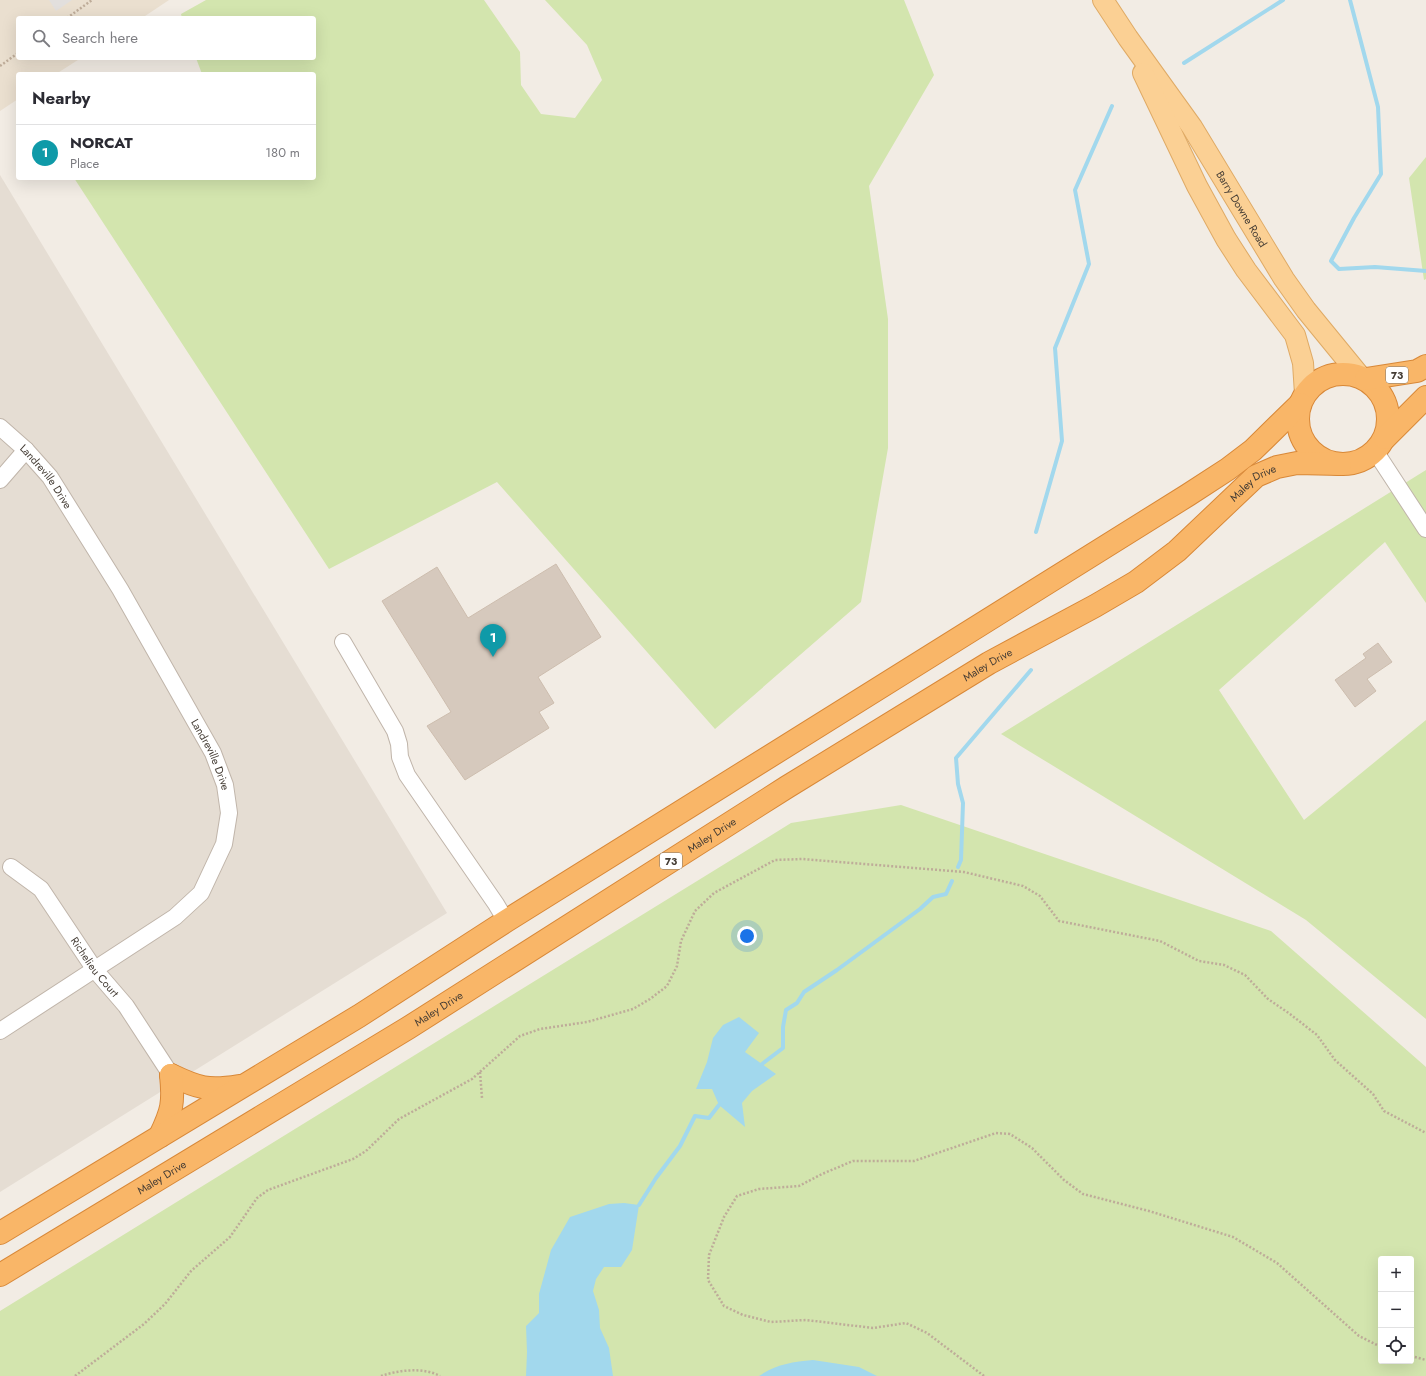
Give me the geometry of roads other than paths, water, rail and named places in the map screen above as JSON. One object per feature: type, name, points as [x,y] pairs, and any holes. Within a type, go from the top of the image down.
[{"type":"highway","name":"73","points":[[1363,378],[1417,371],[1426,366]]},
{"type":"highway","points":[[0,1233],[359,1016],[506,921],[1228,469],[1253,450],[1303,399],[1313,384],[1329,376],[1348,373],[1363,378],[1379,390],[1387,405],[1389,422],[1380,444]]},
{"type":"highway","points":[[1303,399],[1298,418],[1300,431],[1305,444],[1321,458],[1340,464],[1362,460],[1380,444],[1426,397]]},
{"type":"highway","name":"Maley Drive","points":[[0,1275],[408,1028],[787,787],[962,680],[1136,582],[1177,551],[1256,476],[1277,467],[1297,463],[1340,464]]},
{"type":"highway","points":[[171,1075],[196,1087],[217,1090],[243,1085]]},
{"type":"highway","points":[[160,1136],[171,1114],[174,1097],[171,1075]]},
{"type":"main road","name":"Barry Downe Road","points":[[1103,0],[1128,38],[1159,79],[1192,127],[1284,278],[1306,310],[1363,378]]},
{"type":"main road","name":"Barry Downe Road","points":[[1128,38],[1180,152],[1226,239],[1246,270],[1295,335],[1303,363],[1303,399]]},
{"type":"street","name":"Landreville Drive","points":[[0,427],[26,450],[50,476],[120,589],[209,746],[225,785],[229,813],[224,844],[201,893],[175,917],[0,1031]]},
{"type":"street","points":[[1380,444],[1426,529]]},
{"type":"street","points":[[0,480],[26,450]]},
{"type":"street","points":[[343,642],[395,731],[400,744],[400,758],[407,775],[496,904],[506,921]]},
{"type":"street","name":"Richelieu Court","points":[[11,867],[42,889],[95,970],[126,1006],[171,1075]]},
{"type":"water","points":[[739,1017],[759,1033],[745,1052],[776,1074],[752,1091],[742,1103],[745,1127],[719,1105],[712,1089],[696,1089],[707,1062],[713,1038],[723,1025]]},
{"type":"water","points":[[624,1203],[639,1205],[632,1250],[621,1267],[604,1267],[596,1279],[593,1291],[599,1310],[600,1328],[609,1348],[613,1376],[526,1376],[526,1326],[539,1313],[539,1294],[551,1250],[570,1217],[609,1204]]},
{"type":"water","points":[[813,1360],[859,1367],[877,1376],[759,1376],[785,1364]]},
{"type":"waterway","points":[[1184,63],[1283,0]]},
{"type":"waterway","points":[[1350,0],[1378,107],[1381,174],[1354,218],[1331,261],[1339,269],[1375,267],[1426,271]]},
{"type":"waterway","points":[[1036,532],[1062,441],[1055,348],[1089,264],[1075,190],[1112,106]]},
{"type":"waterway","points":[[958,867],[961,860],[963,803],[958,784],[956,758],[1031,670]]},
{"type":"waterway","points":[[762,1064],[783,1048],[783,1027],[786,1010],[797,1003],[804,992],[837,970],[920,909],[933,897],[946,894],[952,881]]},
{"type":"waterway","points":[[639,1205],[656,1178],[680,1146],[695,1116],[709,1118],[719,1105]]},
{"type":"place","name":"NORCAT","points":[[493,657]]}]
